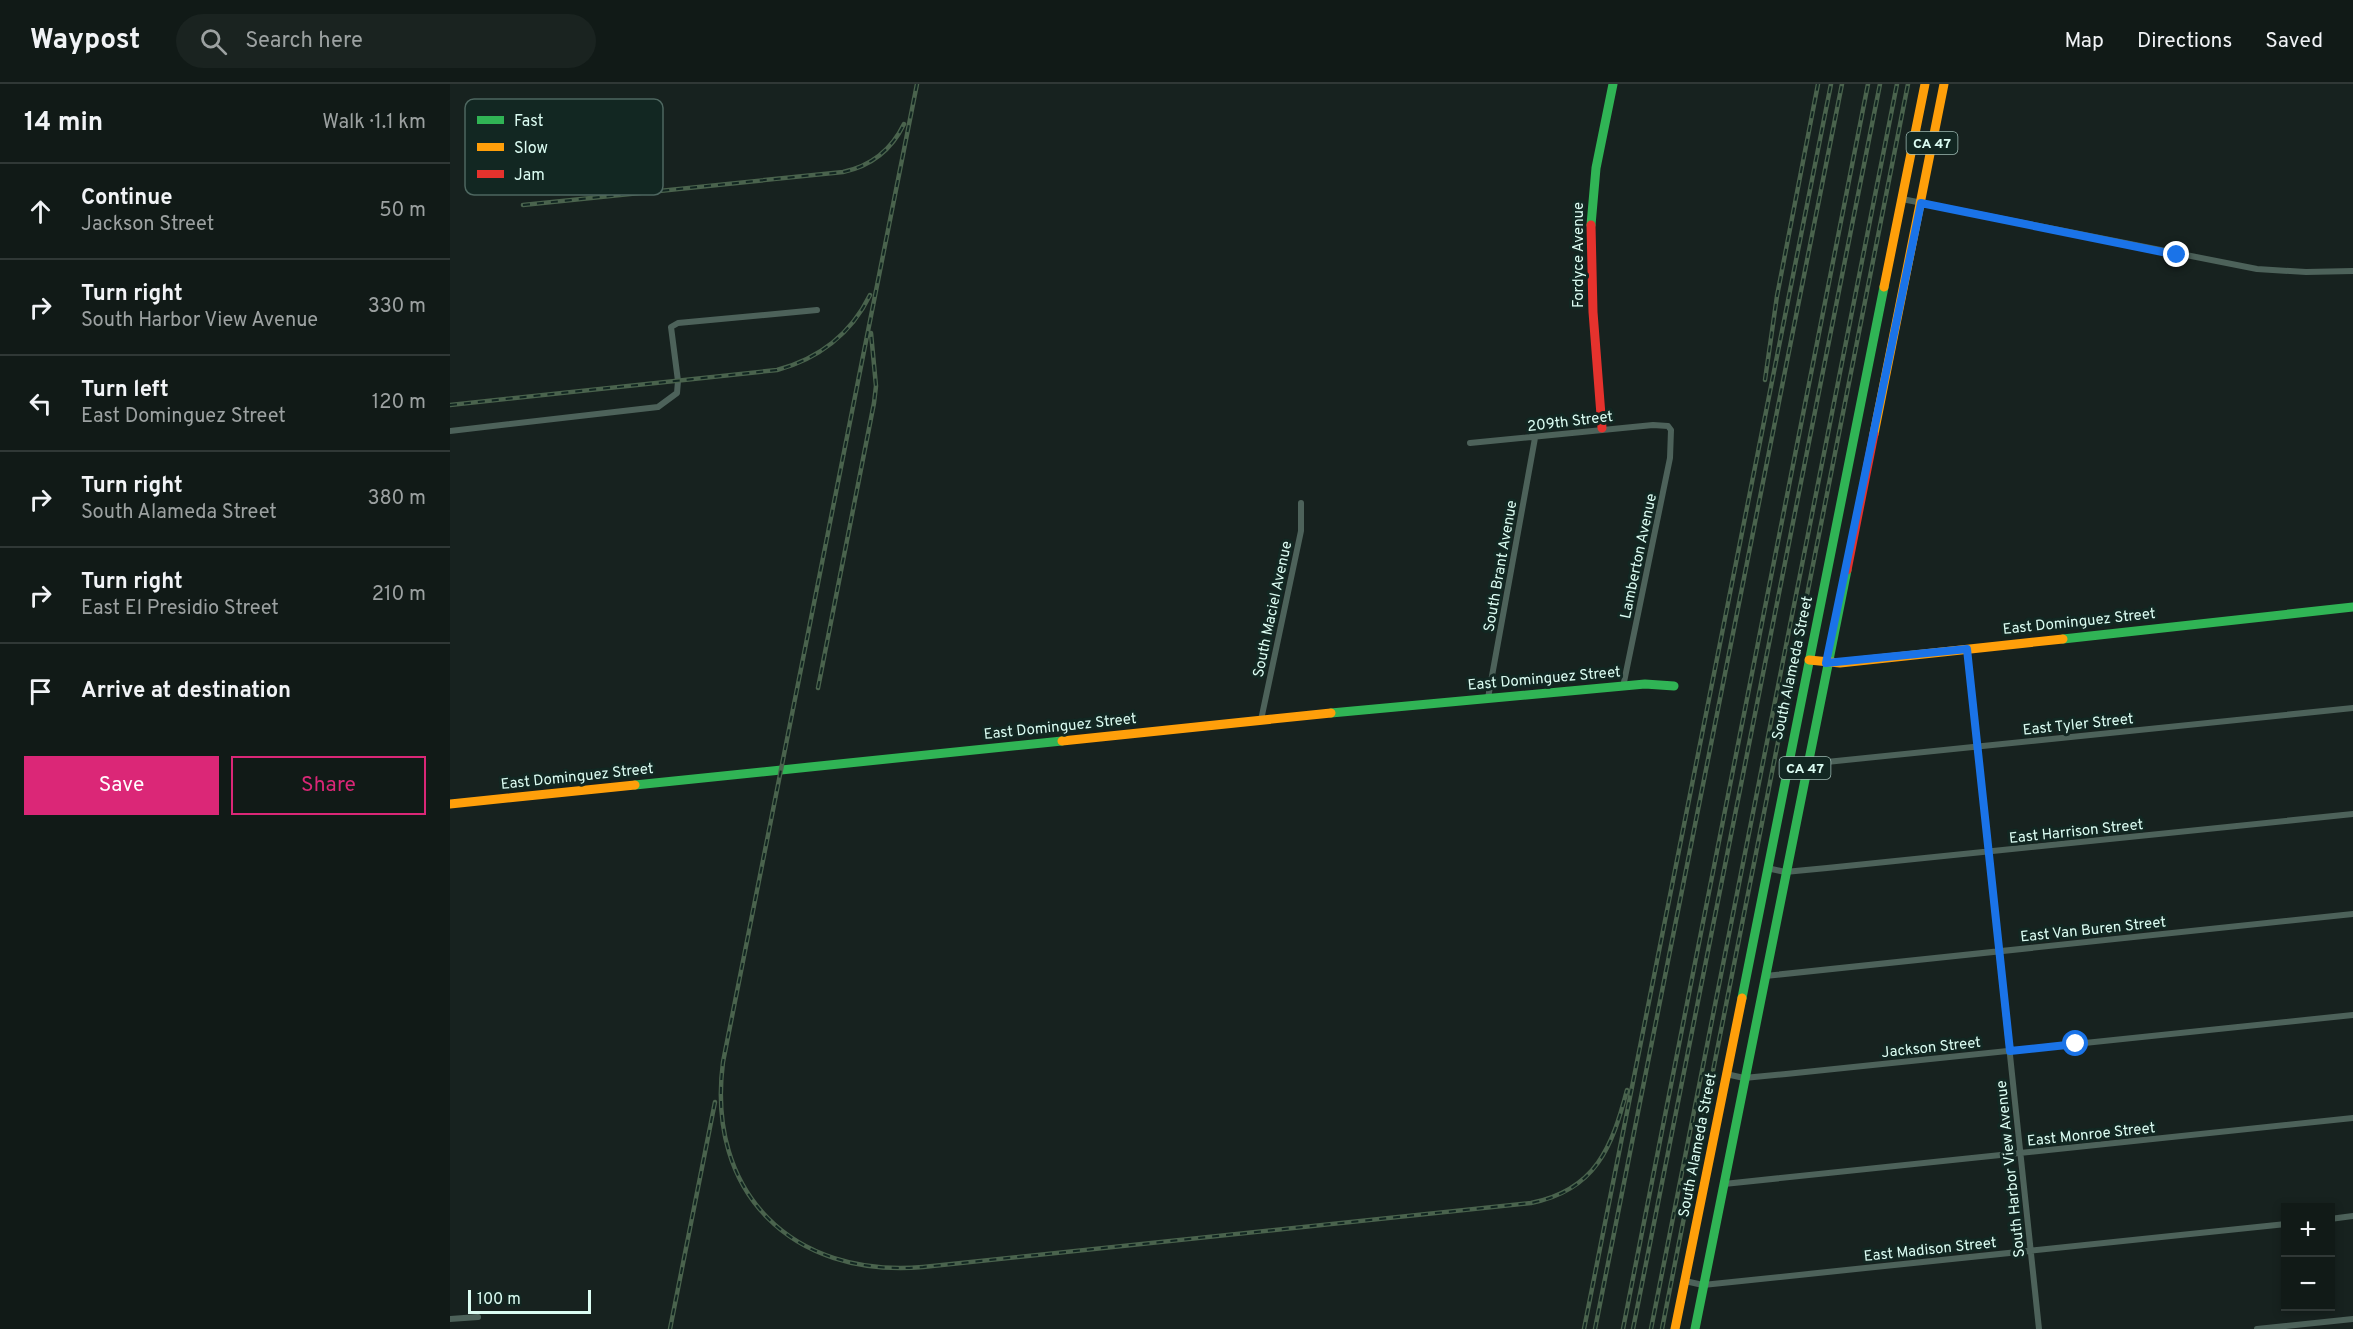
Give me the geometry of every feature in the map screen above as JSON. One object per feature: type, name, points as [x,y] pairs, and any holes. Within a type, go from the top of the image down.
[{"type":"main road","name":"Fordyce Avenue","points":[[1602,428],[1591,282],[1591,223],[1596,168],[1613,84]]},
{"type":"main road","name":"South Alameda Street","points":[[1675,1329],[1766,868],[1926,84]]},
{"type":"main road","name":"CA 47","points":[[1695,1329],[1826,663],[1944,84]]},
{"type":"main road","points":[[1878,328],[1895,332]]},
{"type":"main road","name":"East Dominguez Street","points":[[1809,660],[1826,663],[2353,607]]},
{"type":"main road","name":"East Dominguez Street","points":[[450,804],[1488,698],[1657,684],[1674,686]]},
{"type":"street","points":[[1902,199],[2257,269],[2306,273],[2353,271]]},
{"type":"street","points":[[450,430],[658,406],[677,393],[678,381],[671,327],[678,324],[818,310]]},
{"type":"street","name":"209th Street","points":[[1470,443],[1535,438],[1602,428],[1662,425],[1671,430]]},
{"type":"street","name":"Lamberton Avenue","points":[[1623,687],[1670,458],[1671,430]]},
{"type":"street","name":"South Brant Avenue","points":[[1488,698],[1535,438]]},
{"type":"street","name":"South Maciel Avenue","points":[[1261,720],[1301,531],[1300,503]]},
{"type":"street","name":"South Harbor View Avenue","points":[[1967,649],[2039,1329]]},
{"type":"street","name":"East Tyler Street","points":[[1806,764],[2353,708]]},
{"type":"street","name":"East Harrison Street","points":[[1766,868],[1785,872],[2353,814]]},
{"type":"street","name":"East Van Buren Street","points":[[1764,976],[2353,914]]},
{"type":"street","name":"Jackson Street","points":[[1726,1074],[1744,1078],[2353,1015]]},
{"type":"street","name":"East Monroe Street","points":[[1723,1184],[2353,1118]]},
{"type":"street","points":[[2335,1218],[2353,1216]]},
{"type":"street","name":"East Madison Street","points":[[1685,1281],[1703,1285],[2281,1225]]},
{"type":"street","points":[[450,1319],[478,1317]]},
{"type":"street","points":[[2258,1329],[2353,1319]]},
{"type":"railway","points":[[917,84],[723,1062],[721,1109],[729,1151],[744,1187],[768,1218],[798,1242],[834,1258],[876,1267],[923,1267],[1531,1203],[1553,1197],[1571,1188],[1586,1177],[1598,1163],[1615,1130],[1627,1090]]},
{"type":"railway","points":[[1765,380],[1777,296],[1818,84]]},
{"type":"railway","points":[[1584,1329],[1831,84]]},
{"type":"railway","points":[[1595,1329],[1842,84]]},
{"type":"railway","points":[[1623,1329],[1868,84]]},
{"type":"railway","points":[[1633,1329],[1880,84]]},
{"type":"railway","points":[[1651,1329],[1897,84]]},
{"type":"railway","points":[[1662,1329],[1908,84]]},
{"type":"railway","points":[[663,191],[843,172],[863,165],[880,155],[887,149],[904,124]]},
{"type":"railway","points":[[523,205],[620,195]]},
{"type":"railway","points":[[450,405],[777,370],[806,359],[832,343],[853,322],[870,295]]},
{"type":"railway","points":[[818,688],[874,403],[876,386],[871,333]]},
{"type":"railway","points":[[670,1329],[715,1102]]},
{"type":"traffic: fast","points":[[1591,225],[1596,168],[1613,84]]},
{"type":"traffic: fast","points":[[1742,998],[1884,287]]},
{"type":"traffic: fast","points":[[1695,1329],[1847,570]]},
{"type":"traffic: fast","points":[[2063,639],[2353,607]]},
{"type":"traffic: fast","points":[[1331,713],[1645,684],[1674,686]]},
{"type":"traffic: fast","points":[[635,785],[1062,741]]},
{"type":"traffic: slow","points":[[1884,287],[1925,84]]},
{"type":"traffic: slow","points":[[1874,434],[1944,84]]},
{"type":"traffic: slow","points":[[1809,660],[1840,663],[2063,639]]},
{"type":"traffic: slow","points":[[1062,741],[1331,713]]},
{"type":"traffic: slow","points":[[450,804],[635,785]]},
{"type":"traffic: slow","points":[[1675,1329],[1742,998]]},
{"type":"traffic: jam","points":[[1591,225],[1593,312],[1602,428]]},
{"type":"traffic: jam","points":[[1847,570],[1874,434]]},
{"type":"route","points":[[2076,1044],[2010,1051],[1967,649],[1826,663],[1921,203],[2177,255]]}]
